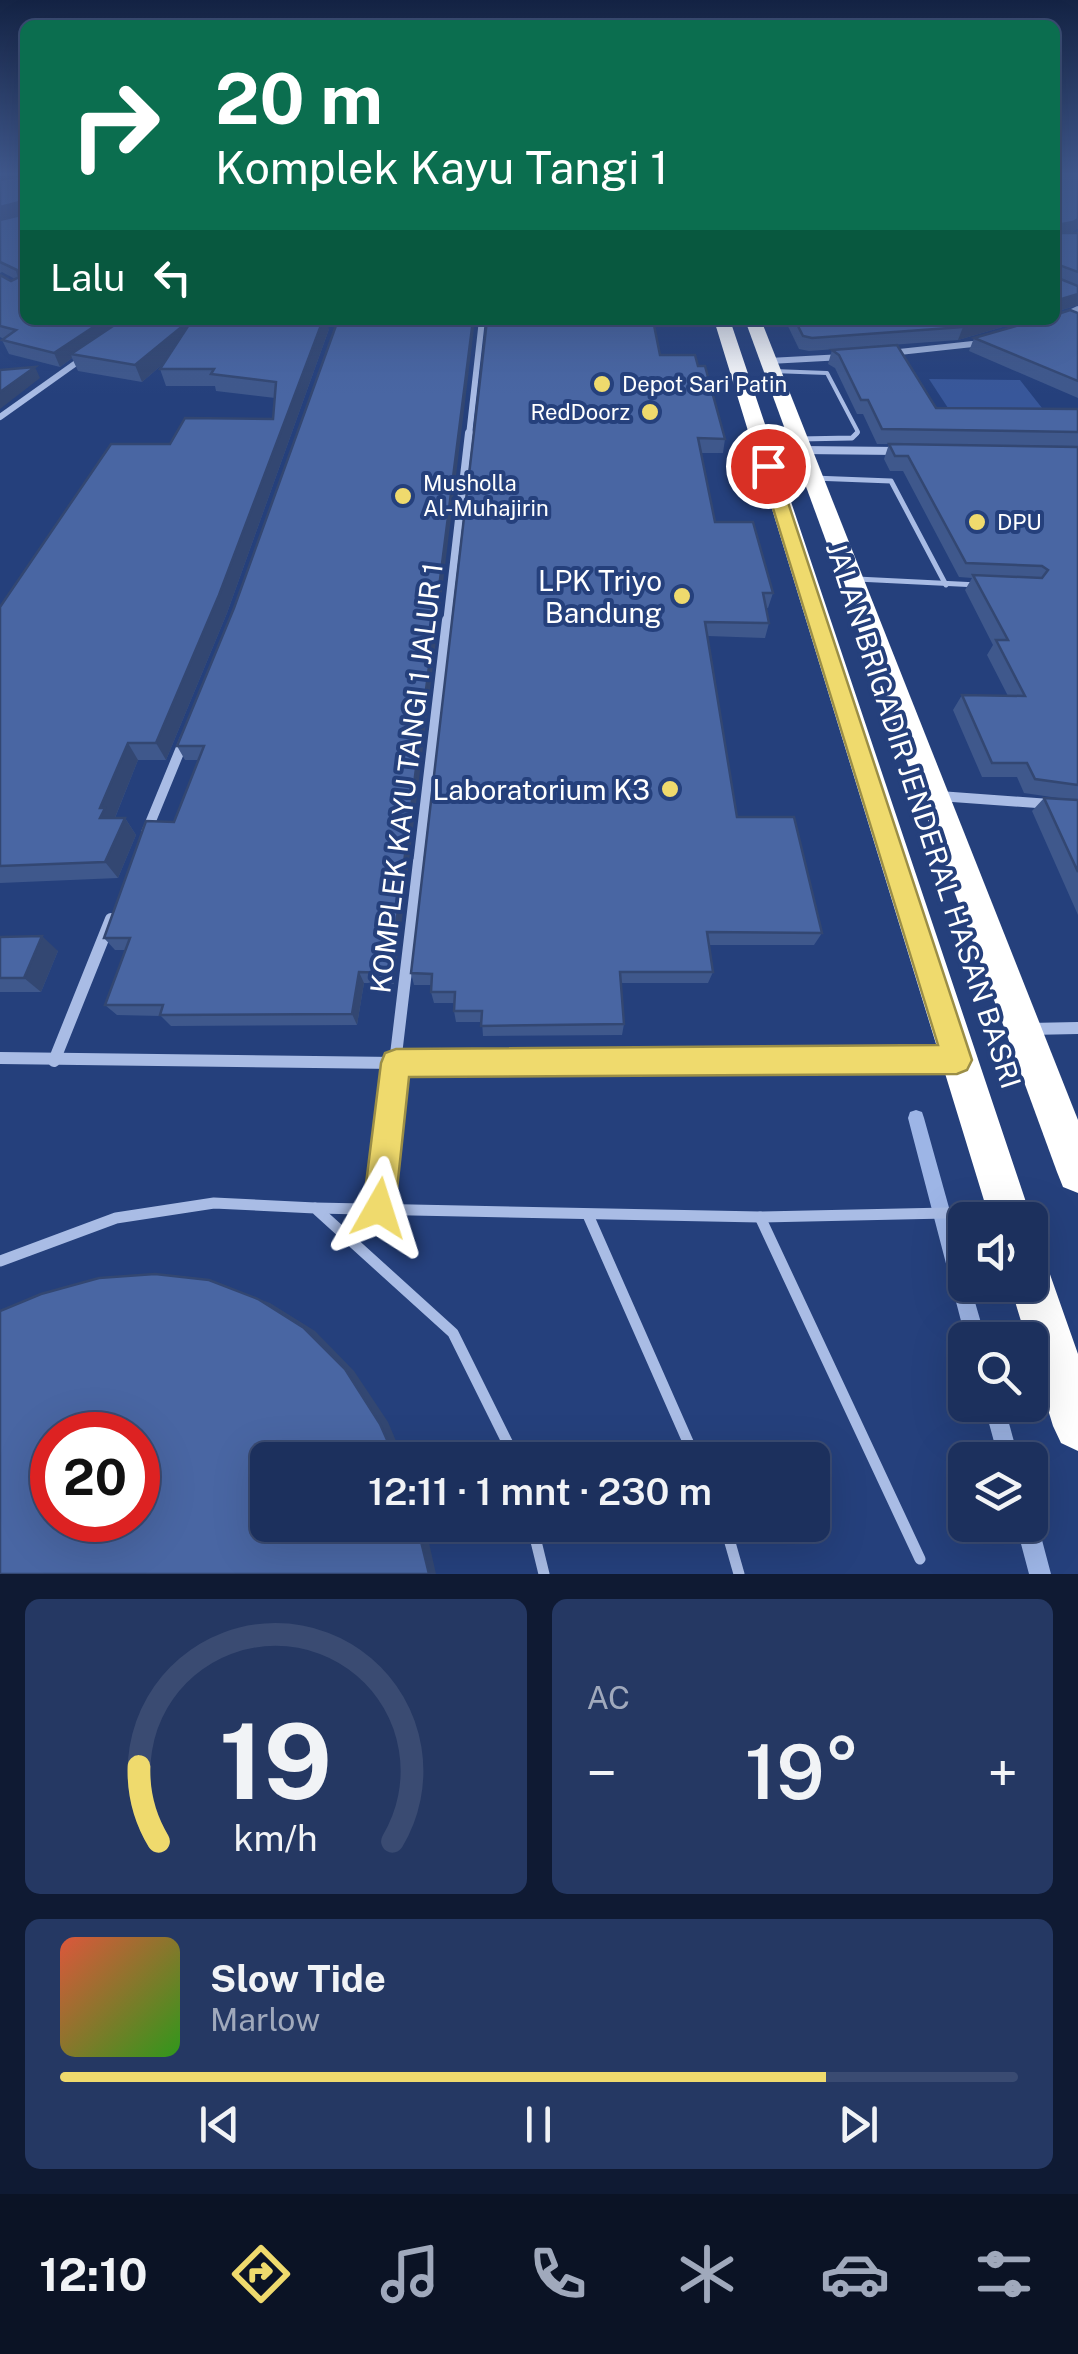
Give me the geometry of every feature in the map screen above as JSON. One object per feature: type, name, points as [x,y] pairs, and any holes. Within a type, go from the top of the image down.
[{"type":"highway","name":"JALAN BRIGADIR JENDERAL HASAN BASRI","points":[[724,325],[1004,1202]]},
{"type":"highway","name":"JALAN BRIGADIR JENDERAL HASAN BASRI","points":[[755,325],[1078,1172]]},
{"type":"highway","points":[[802,576],[852,579]]},
{"type":"highway","points":[[1038,1302],[1078,1426]]},
{"type":"street","points":[[1060,317],[1078,309]]},
{"type":"street","points":[[1063,316],[1078,322]]},
{"type":"street","name":"KOMPLEK KAYU TANGI 1 JALUR 1","points":[[396,1063],[481,325]]},
{"type":"street","points":[[875,354],[988,342]]},
{"type":"street","points":[[0,417],[88,354]]},
{"type":"street","points":[[771,366],[856,356]]},
{"type":"street","points":[[800,444],[901,451]]},
{"type":"street","points":[[141,845],[192,719]]},
{"type":"street","points":[[935,796],[1078,806]]},
{"type":"street","points":[[54,1062],[119,899]]},
{"type":"street","points":[[1023,1029],[1078,1028]]},
{"type":"street","points":[[0,1058],[54,1062],[396,1063],[957,1060]]},
{"type":"lane","points":[[771,366],[828,373],[858,432],[852,438],[800,444]]},
{"type":"lane","points":[[813,478],[891,481],[946,585]]},
{"type":"lane","points":[[852,579],[981,586]]},
{"type":"lane","points":[[379,1208],[396,1063]]},
{"type":"lane","points":[[0,1261],[116,1218],[214,1203],[588,1215],[760,1217],[948,1212]]},
{"type":"lane","points":[[314,1208],[453,1332],[507,1442]]},
{"type":"lane","points":[[588,1215],[688,1442]]},
{"type":"lane","points":[[760,1217],[920,1559]]},
{"type":"lane","points":[[536,1542],[544,1574]]},
{"type":"lane","points":[[730,1542],[738,1574]]},
{"type":"shaded area","points":[[929,379],[1020,380],[1042,408],[948,408]]},
{"type":"building","points":[[0,248],[20,248],[20,325],[96,325],[54,353],[2,340],[16,330],[0,326],[0,275],[11,281],[19,277],[17,270],[0,262]]},
{"type":"building","points":[[1060,248],[1078,248],[1078,272],[1062,266]]},
{"type":"building","points":[[1060,279],[1078,286],[1078,294],[1060,299]]},
{"type":"building","points":[[1070,310],[1078,313],[1078,381],[974,338],[1020,325],[1060,325],[1060,313]]},
{"type":"building","points":[[114,325],[184,325],[135,365],[71,354]]},
{"type":"building","points":[[189,325],[321,325],[219,595],[156,743],[128,743],[100,808],[105,808],[100,818],[125,818],[105,862],[0,866],[0,607],[111,444],[170,444],[185,418],[273,419],[276,382],[211,374],[214,369],[160,369]]},
{"type":"building","points":[[336,325],[472,325],[390,973],[359,972],[352,1014],[160,1015],[163,1005],[105,1005],[130,938],[104,938],[146,821],[174,822],[204,746],[177,746],[234,608]]},
{"type":"building","points":[[486,325],[654,325],[660,355],[695,355],[698,366],[705,366],[725,439],[698,438],[715,522],[753,522],[773,593],[763,593],[769,623],[705,622],[737,817],[794,817],[822,933],[707,932],[713,972],[620,972],[624,1024],[481,1026],[482,1011],[454,1011],[455,992],[431,992],[432,974],[411,973]]},
{"type":"building","points":[[798,325],[970,325],[812,338],[803,336]]},
{"type":"building","points":[[897,345],[936,408],[1078,409],[1078,432],[882,429],[868,400],[861,400],[839,355],[832,350]]},
{"type":"building","points":[[35,367],[0,392],[0,370]]},
{"type":"building","points":[[889,444],[1078,447],[1078,785],[1035,779],[1027,763],[992,763],[962,695],[1025,696],[996,640],[1008,640],[973,575],[1042,578],[1048,570],[1042,566],[966,563],[908,456],[895,456]]},
{"type":"building","points":[[1044,798],[1078,800],[1078,872]]},
{"type":"building","points":[[42,936],[24,978],[0,978],[0,937]]},
{"type":"building","points":[[155,1274],[209,1280],[258,1299],[304,1328],[345,1369],[388,1442],[250,1442],[250,1542],[421,1542],[429,1574],[0,1574],[0,1311],[41,1294],[99,1278]]},
{"type":"waterway","points":[[916,1118],[971,1322]]},
{"type":"waterway","points":[[999,1422],[1004,1442]]},
{"type":"waterway","points":[[1032,1542],[1040,1574]]},
{"type":"place","name":"Depot Sari Patin","points":[[602,384]]},
{"type":"place","name":"RedDoorz","points":[[650,412]]},
{"type":"place","name":"Musholla Al-Muhajirin","points":[[403,496]]},
{"type":"place","name":"DPU","points":[[977,522]]},
{"type":"place","name":"LPK Triyo Bandung","points":[[682,596]]},
{"type":"place","name":"Laboratorium K3","points":[[670,789]]},
{"type":"route","points":[[379,1208],[396,1063],[957,1060],[768,466]]}]
